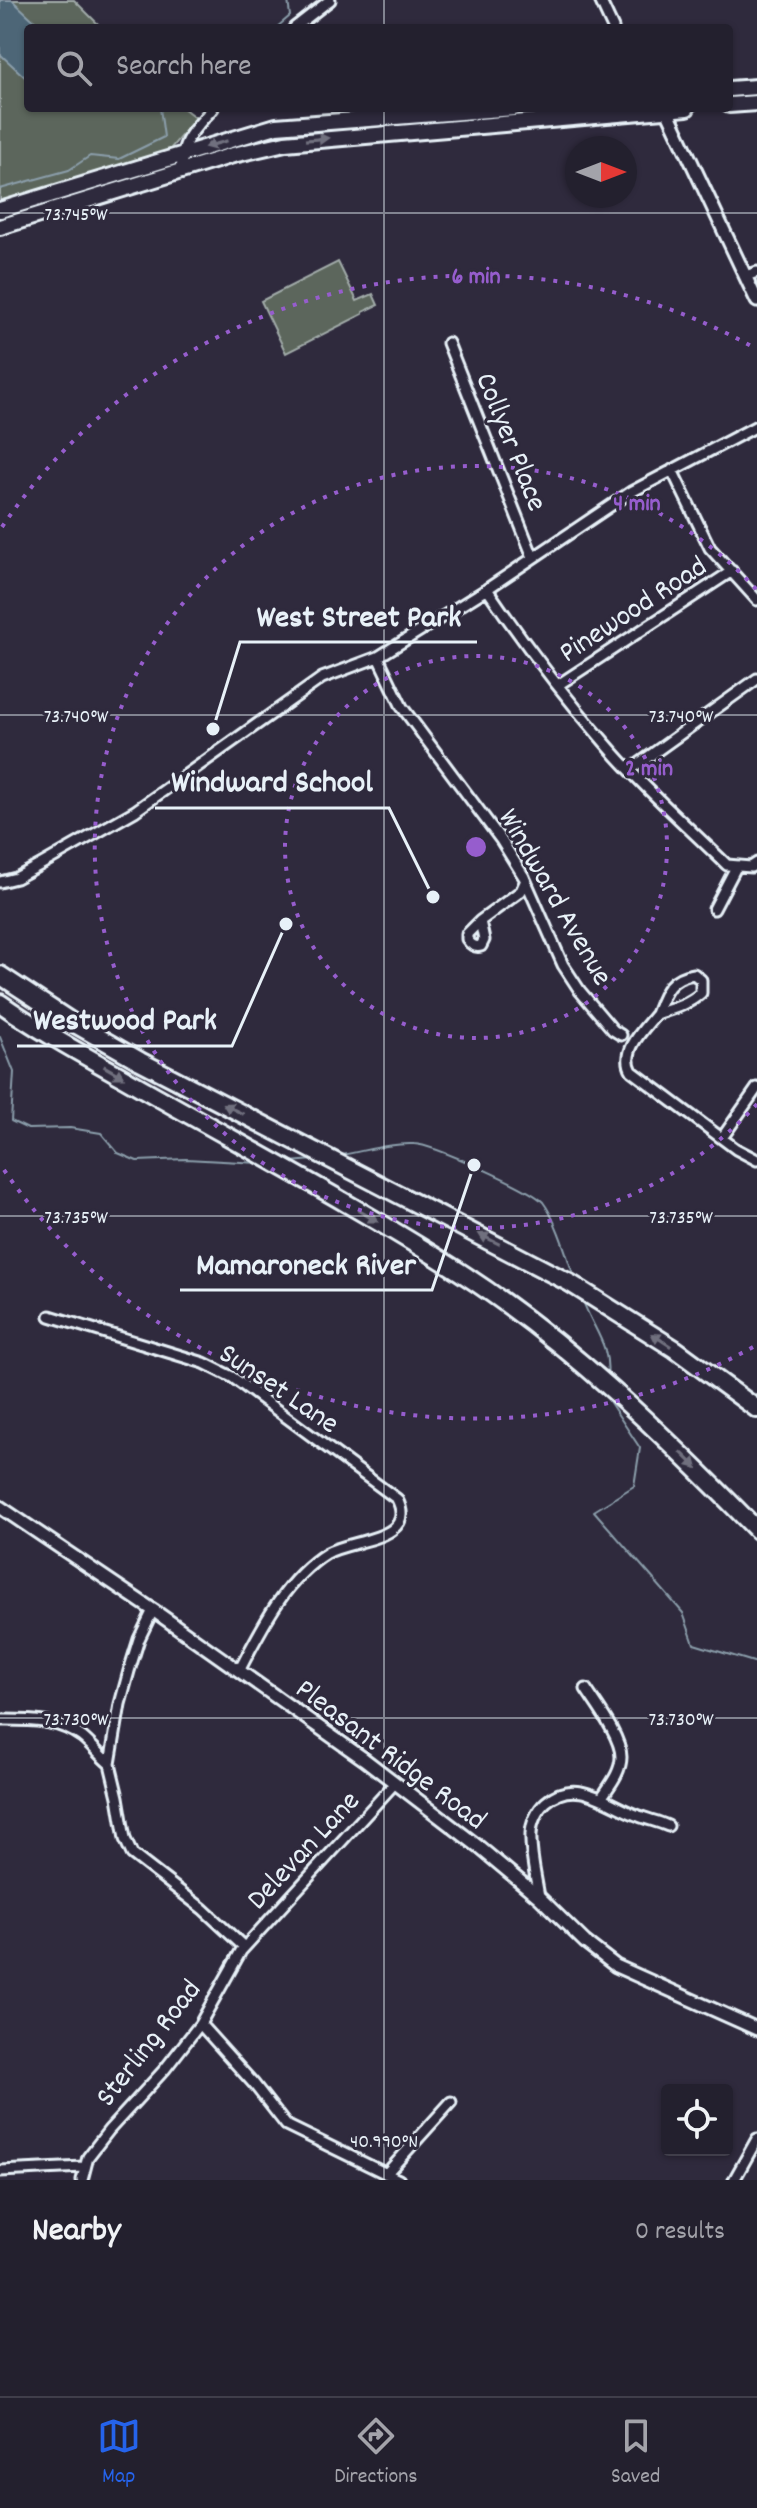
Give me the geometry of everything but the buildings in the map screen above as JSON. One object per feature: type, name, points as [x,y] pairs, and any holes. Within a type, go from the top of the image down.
[{"type":"highway","points":[[0,975],[128,1054],[557,1276],[675,1349],[757,1409]]},
{"type":"highway","points":[[0,1003],[43,1031],[464,1275],[535,1326],[632,1406],[757,1530]]},
{"type":"main road","points":[[733,89],[757,87]]},
{"type":"main road","points":[[733,105],[757,103]]},
{"type":"main road","points":[[0,210],[276,126],[461,112]]},
{"type":"main road","points":[[0,227],[285,143],[541,114],[591,112]]},
{"type":"street","points":[[299,24],[330,0]]},
{"type":"street","points":[[600,0],[611,24]]},
{"type":"street","points":[[182,171],[184,143],[210,112]]},
{"type":"street","points":[[669,112],[751,274],[757,301]]},
{"type":"street","name":"Collyer Place","points":[[448,343],[533,557]]},
{"type":"street","points":[[0,882],[16,878],[135,811],[322,678],[378,657],[487,589],[631,492],[757,426]]},
{"type":"street","points":[[672,470],[710,548],[757,600]]},
{"type":"street","name":"Pinewood Road","points":[[558,685],[732,571]]},
{"type":"street","points":[[487,589],[558,685],[630,770],[727,865],[751,867],[757,863]]},
{"type":"street","name":"Windward Avenue","points":[[378,657],[402,707],[501,840],[524,877],[563,965],[580,991],[613,1030],[621,1035]]},
{"type":"street","points":[[630,770],[757,679]]},
{"type":"street","points":[[714,909],[736,867]]},
{"type":"street","points":[[480,921],[521,891],[525,882]]},
{"type":"street","points":[[656,1014],[694,1000],[701,993],[701,980],[694,974],[683,975],[665,989],[656,1014],[634,1043],[628,1066],[722,1138],[757,1160]]},
{"type":"street","points":[[722,1138],[757,1088]]},
{"type":"street","name":"Sunset Lane","points":[[50,1316],[204,1363],[232,1377],[397,1499],[403,1510],[401,1520],[393,1529],[381,1536],[337,1548],[308,1569],[279,1600],[239,1671]]},
{"type":"street","name":"Pleasant Ridge Road","points":[[0,1507],[153,1610],[395,1783],[479,1847],[616,1966],[757,2029]]},
{"type":"street","points":[[153,1610],[139,1639],[129,1671],[110,1764],[125,1839],[132,1854],[203,1909],[244,1947]]},
{"type":"street","points":[[586,1689],[619,1745],[621,1758],[614,1779],[602,1797]]},
{"type":"street","points":[[0,1720],[37,1720],[61,1726],[84,1738],[110,1764]]},
{"type":"street","name":"Delevan Lane","points":[[244,1947],[395,1783]]},
{"type":"street","points":[[539,1897],[531,1834],[541,1806],[551,1798],[563,1792],[602,1797],[640,1817],[654,1818],[668,1826]]},
{"type":"street","name":"Sterling Road","points":[[82,2180],[88,2157],[200,2024],[244,1947]]},
{"type":"street","points":[[200,2024],[286,2125],[399,2180]]},
{"type":"street","points":[[386,2174],[451,2102]]},
{"type":"street","points":[[734,2180],[757,2139]]},
{"type":"street","points":[[0,2171],[84,2167]]},
{"type":"shaded area","points":[[0,0],[74,0],[98,24],[24,24],[24,112],[188,112],[196,118],[167,153],[0,202]]},
{"type":"shaded area","points":[[338,262],[357,301],[373,294],[378,305],[286,353],[261,301]]},
{"type":"water","points":[[0,0],[12,0],[38,24],[24,24],[24,76],[0,54]]},
{"type":"waterway","points":[[281,24],[290,16],[288,0]]},
{"type":"waterway","points":[[0,189],[69,170],[90,156],[119,159],[164,137],[161,112]]},
{"type":"waterway","points":[[0,1037],[14,1072],[11,1121],[28,1129],[70,1128],[101,1133],[118,1153],[137,1161],[186,1159],[259,1163]]},
{"type":"waterway","points":[[341,1155],[414,1144],[460,1159],[520,1187],[543,1202],[548,1209],[574,1277]]},
{"type":"waterway","points":[[289,1162],[315,1160]]},
{"type":"waterway","points":[[583,1301],[604,1347],[607,1377]]},
{"type":"waterway","points":[[605,1395],[640,1448],[634,1486],[594,1511],[683,1613],[694,1644],[757,1663]]},
{"type":"place","name":"West Street Park","points":[[213,729]]},
{"type":"place","name":"Windward School","points":[[433,897]]},
{"type":"place","name":"Westwood Park","points":[[286,924]]},
{"type":"place","name":"Mamaroneck River","points":[[474,1165]]}]
